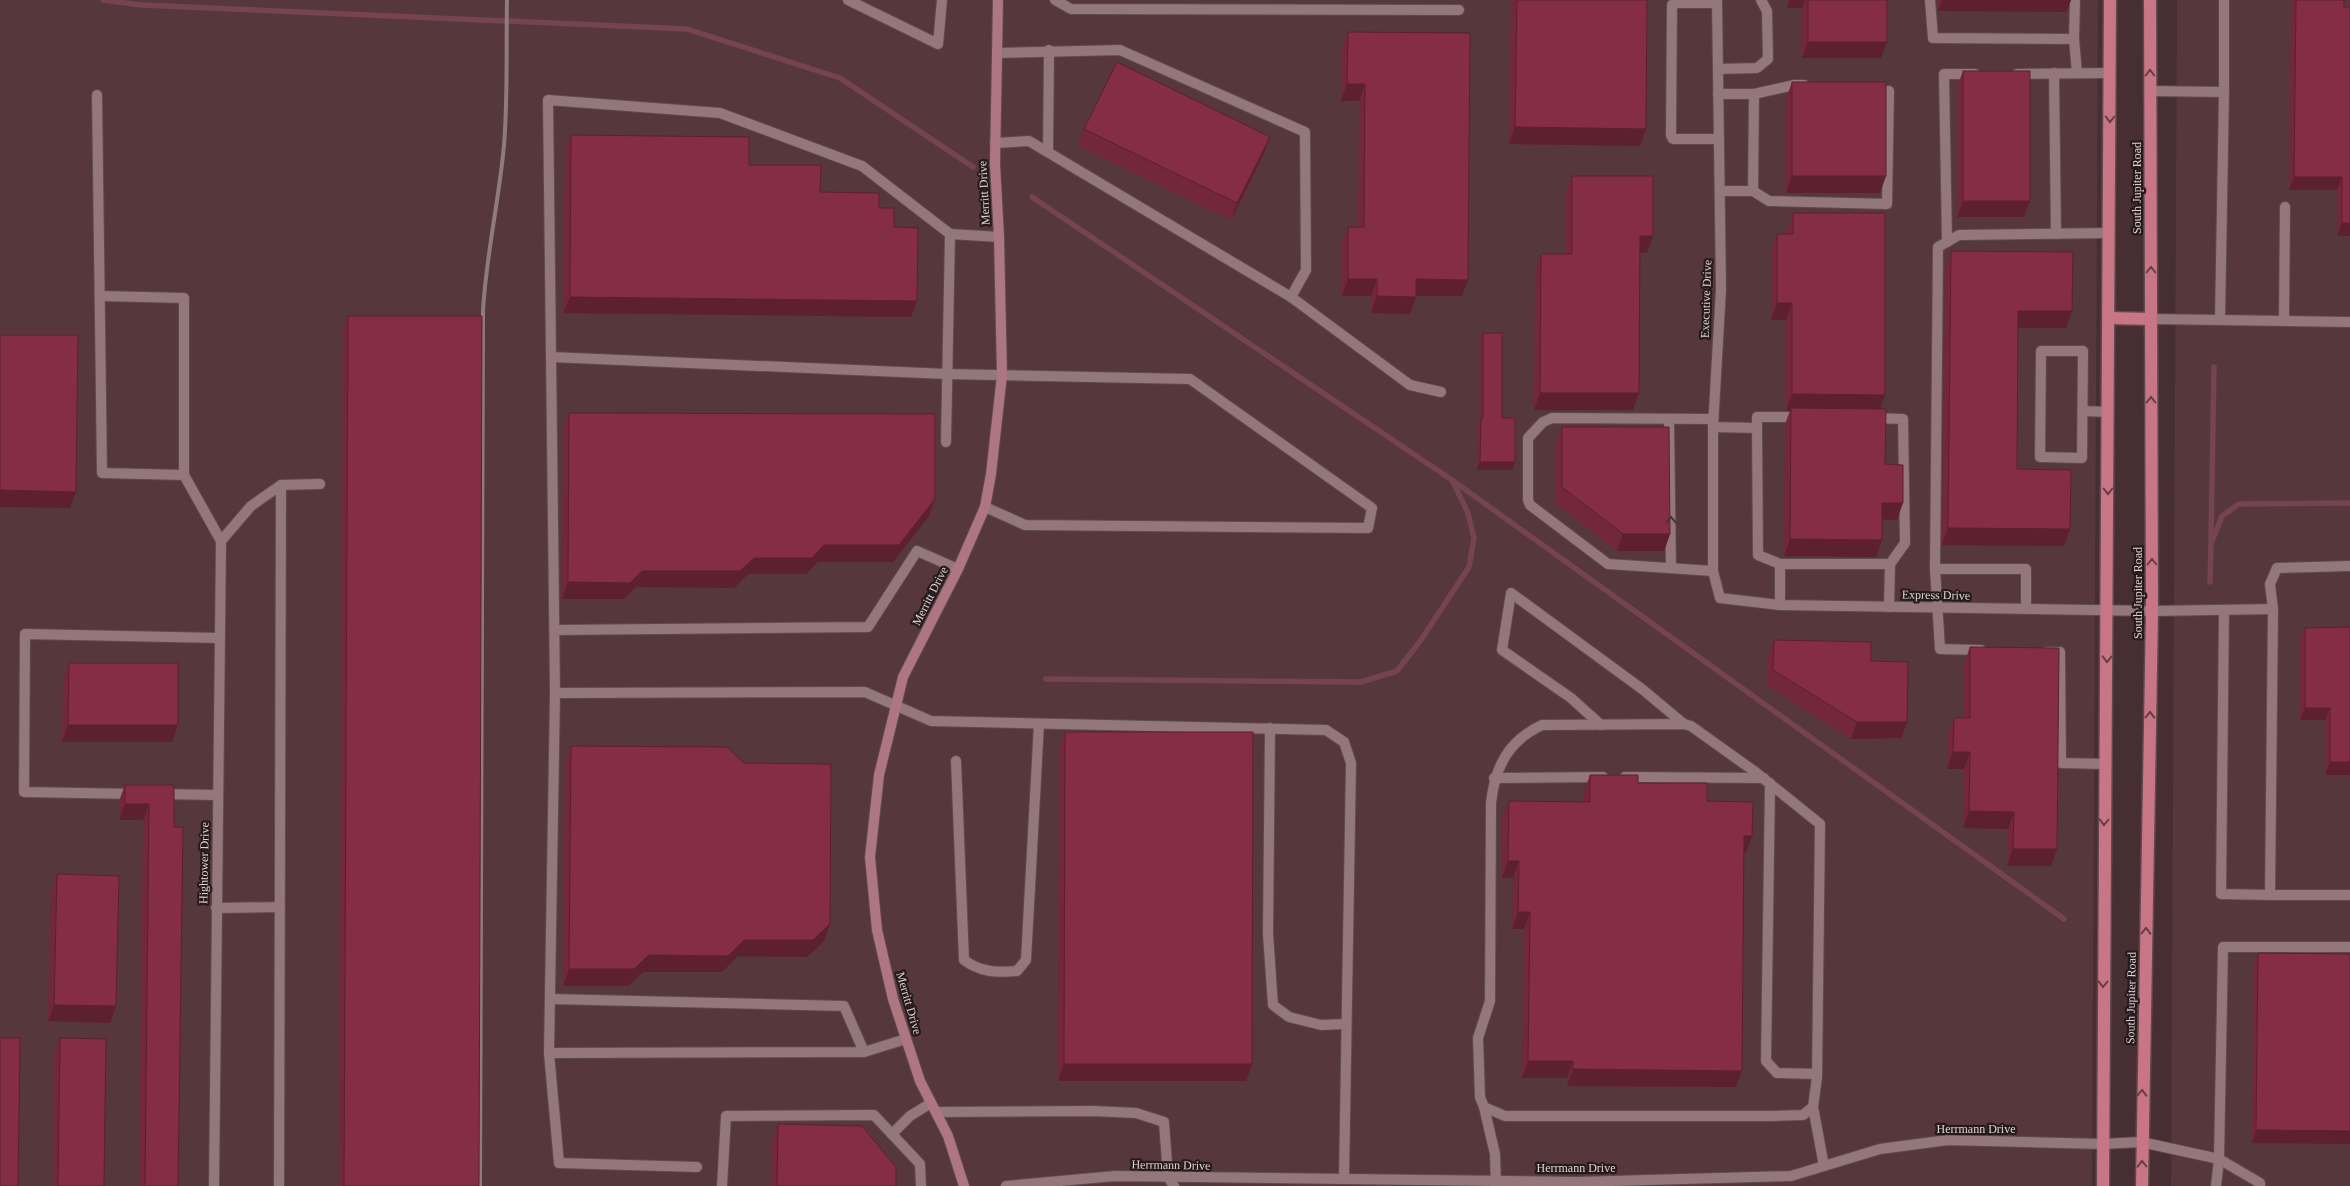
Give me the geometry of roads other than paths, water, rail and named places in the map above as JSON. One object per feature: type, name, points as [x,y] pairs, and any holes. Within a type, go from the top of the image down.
[{"type":"main road","points":[[2102,1186],[2110,0]]},
{"type":"main road","name":"South Jupiter Road","points":[[2142,1186],[2141,1142],[2152,611],[2150,0]]},
{"type":"main road","points":[[2109,318],[2151,319]]},
{"type":"street","points":[[848,0],[938,44],[942,0]]},
{"type":"street","name":"Merritt Drive","points":[[964,1186],[948,1136],[920,1080],[892,999],[877,930],[870,857],[880,775],[903,677],[958,569],[985,507],[991,474],[1002,375],[995,143],[998,0]]},
{"type":"street","points":[[1055,0],[1071,8],[1250,5],[1459,10]]},
{"type":"street","points":[[1718,69],[1756,68],[1768,59],[1767,11],[1761,0]]},
{"type":"street","points":[[1930,0],[1933,38],[2074,39]]},
{"type":"street","points":[[2075,0],[2074,39],[2077,74]]},
{"type":"street","points":[[2220,320],[2224,0]]},
{"type":"street","points":[[1717,2],[1677,2],[1672,5],[1671,135],[1673,139],[1718,139]]},
{"type":"street","name":"Executive Drive","points":[[1717,2],[1721,289],[1713,423],[1713,571],[1720,598]]},
{"type":"street","points":[[997,53],[1049,50],[1120,50],[1305,132],[1306,270],[1291,297]]},
{"type":"street","points":[[1048,152],[1049,50]]},
{"type":"street","points":[[1948,242],[1944,74],[1990,74]]},
{"type":"street","points":[[2008,74],[2110,74]]},
{"type":"street","points":[[2054,74],[2056,234]]},
{"type":"street","points":[[1718,94],[1754,94],[1794,84],[1813,86]]},
{"type":"street","points":[[1720,191],[1752,191],[1769,201],[1887,204],[1889,91],[1861,89]]},
{"type":"street","points":[[2150,92],[2224,92]]},
{"type":"street","points":[[1752,191],[1754,94]]},
{"type":"street","points":[[97,95],[102,473],[184,475]]},
{"type":"street","points":[[697,1167],[559,1164],[549,1053],[555,630],[548,100],[720,113],[862,166],[950,234],[999,237]]},
{"type":"street","points":[[995,143],[1029,141],[1291,297],[1410,385],[1441,392]]},
{"type":"street","points":[[2284,321],[2285,207]]},
{"type":"street","points":[[1995,650],[1940,649],[1935,570],[1938,247],[1959,235],[2109,233]]},
{"type":"street","points":[[946,442],[950,234]]},
{"type":"street","points":[[100,296],[184,298],[184,475],[221,541],[251,506],[282,485],[320,484]]},
{"type":"street","points":[[2151,319],[2350,322]]},
{"type":"street","points":[[2041,351],[2083,351],[2083,412],[2082,458],[2040,457],[2041,351]]},
{"type":"street","points":[[551,357],[946,374],[1190,379],[1372,508],[1368,528],[1025,525],[985,507]]},
{"type":"street","points":[[2083,412],[2108,412]]},
{"type":"street","points":[[1815,417],[1756,416],[1758,555],[1780,564],[1890,564]]},
{"type":"street","points":[[1713,571],[1608,564],[1530,506],[1528,500],[1528,438],[1543,422],[1552,418],[1669,419],[1756,428]]},
{"type":"street","points":[[1864,418],[1903,419],[1906,543],[1890,564],[1889,607]]},
{"type":"street","points":[[1669,419],[1671,568]]},
{"type":"street","points":[[279,1186],[282,485]]},
{"type":"street","name":"Hightower Drive","points":[[214,1186],[221,541]]},
{"type":"street","points":[[555,630],[868,627],[917,552],[958,569]]},
{"type":"street","points":[[1780,564],[1780,605]]},
{"type":"street","points":[[2270,896],[2273,609],[2270,584],[2277,568],[2350,566]]},
{"type":"street","points":[[1935,570],[2026,570],[2026,609]]},
{"type":"street","points":[[1601,725],[1571,698],[1502,650],[1511,593],[1642,689],[1684,724]]},
{"type":"street","name":"Express Drive","points":[[1720,598],[1780,605],[2152,611],[2273,609]]},
{"type":"street","points":[[2224,610],[2221,894],[2350,896]]},
{"type":"street","points":[[217,795],[24,792],[25,634],[219,638]]},
{"type":"street","points":[[2032,651],[2060,652],[2061,763],[2105,764]]},
{"type":"street","points":[[555,693],[865,692],[931,721],[1326,730],[1344,742],[1351,763],[1344,1179]]},
{"type":"street","points":[[956,762],[964,960],[976,969],[1002,972],[1017,971],[1026,960],[1038,724]]},
{"type":"street","points":[[1496,1183],[1495,1154],[1479,1090],[1478,1038],[1490,1001],[1491,803],[1494,778],[1504,759],[1525,732],[1542,725],[1684,724],[1690,726],[1767,781],[1820,824],[1817,1074],[1813,1107],[1824,1166]]},
{"type":"street","points":[[1270,728],[1268,934],[1273,1005],[1289,1018],[1321,1025],[1346,1024]]},
{"type":"street","points":[[1494,778],[1767,781]]},
{"type":"street","points":[[1767,781],[1766,1061],[1777,1073],[1817,1074]]},
{"type":"street","points":[[216,908],[280,907]]},
{"type":"street","points":[[2216,1186],[2219,1159],[2223,947],[2350,947]]},
{"type":"street","points":[[550,998],[844,1006],[864,1052]]},
{"type":"street","points":[[549,1053],[864,1052],[906,1039]]},
{"type":"street","points":[[1484,1107],[1496,1114],[1505,1116],[1773,1116],[1803,1115],[1813,1107]]},
{"type":"street","points":[[892,1134],[910,1116],[934,1108],[1136,1113],[1164,1122],[1168,1177],[1174,1186]]},
{"type":"street","points":[[722,1186],[726,1116],[874,1115],[920,1164],[921,1186]]},
{"type":"street","name":"Herrmann Drive","points":[[1006,1186],[1115,1176],[1496,1183],[1742,1182],[1791,1176],[1880,1149],[1948,1140],[2103,1144],[2141,1142],[2219,1159],[2260,1183],[2260,1186]]},
{"type":"waterway","points":[[103,0],[142,5],[687,29],[840,78],[973,167]]},
{"type":"waterway","points":[[1032,197],[1452,480],[2064,919]]},
{"type":"waterway","points":[[2211,540],[2214,367]]},
{"type":"waterway","points":[[1046,679],[1361,682],[1397,671],[1421,640],[1469,567],[1474,538],[1468,513],[1453,482]]},
{"type":"waterway","points":[[2210,582],[2211,544],[2222,516],[2239,504],[2350,503]]},
{"type":"railway","points":[[480,1186],[483,311],[504,145],[507,0]]}]
